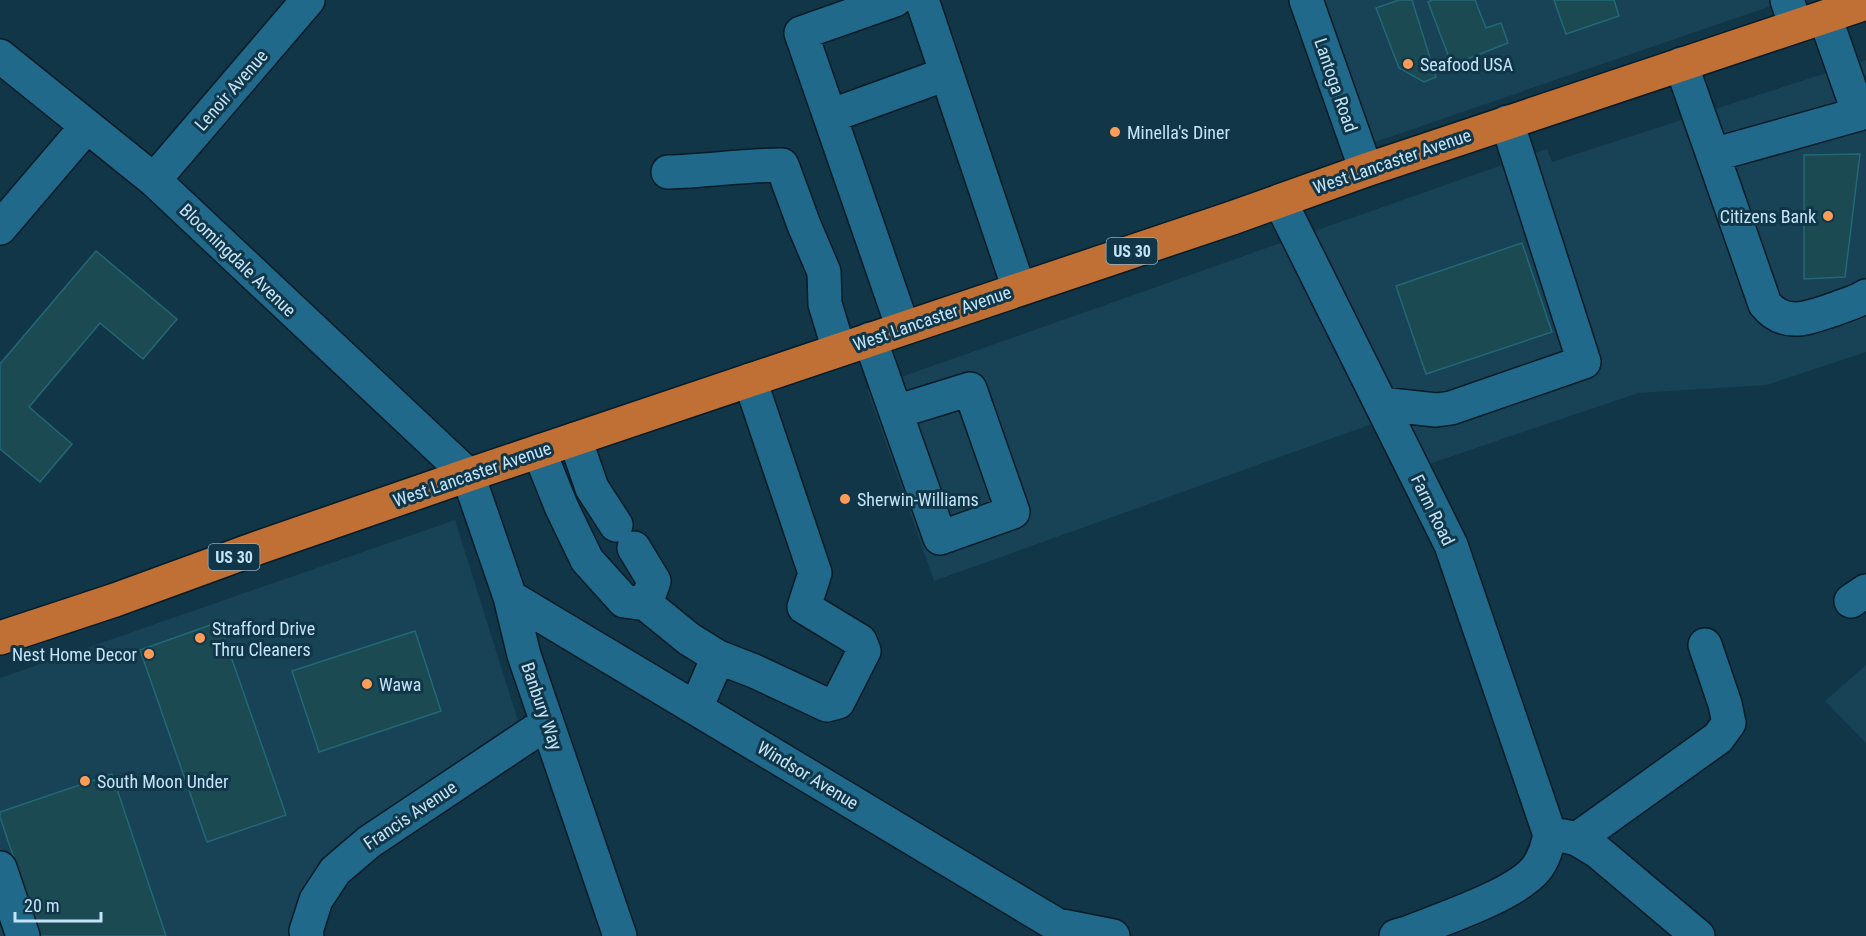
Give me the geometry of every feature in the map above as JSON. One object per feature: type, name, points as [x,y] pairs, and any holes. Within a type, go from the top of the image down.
[{"type":"highway","name":"West Lancaster Avenue","points":[[0,638],[539,451],[1681,64],[1803,14],[1866,3]]},
{"type":"street","name":"Lenoir Avenue","points":[[153,180],[308,0]]},
{"type":"street","points":[[895,0],[801,33],[903,328]]},
{"type":"street","points":[[922,0],[1019,289]]},
{"type":"street","name":"Lantoga Road","points":[[1306,0],[1365,170]]},
{"type":"street","points":[[1713,155],[1862,122],[1803,14]]},
{"type":"street","name":"Bloomingdale Avenue","points":[[0,56],[153,180],[468,476]]},
{"type":"street","points":[[1681,64],[1765,304],[1772,313],[1791,319],[1809,318],[1866,297]]},
{"type":"street","points":[[830,116],[946,74]]},
{"type":"street","points":[[1381,404],[1436,410],[1451,408],[1584,362],[1507,122]]},
{"type":"street","points":[[0,228],[87,126]]},
{"type":"street","points":[[668,172],[746,165],[782,165],[824,272],[825,304],[838,350]]},
{"type":"street","name":"Farm Road","points":[[1280,201],[1451,545],[1564,837]]},
{"type":"street","points":[[870,339],[940,538],[1013,512],[970,389],[896,412]]},
{"type":"street","points":[[539,451],[561,506],[587,560],[624,601],[646,604],[689,639],[718,657],[827,705],[838,702],[864,651],[860,640],[804,607],[815,573],[750,380]]},
{"type":"street","points":[[575,439],[592,488],[654,581],[646,604]]},
{"type":"street","name":"Banbury Way","points":[[468,476],[510,597],[524,655],[620,936]]},
{"type":"street","name":"Windsor Avenue","points":[[510,597],[1057,924],[1113,936]]},
{"type":"street","points":[[1396,936],[1502,894],[1535,870],[1547,848],[1718,738],[1729,723],[1705,645]]},
{"type":"street","points":[[696,708],[718,657]]},
{"type":"street","name":"Francis Avenue","points":[[307,936],[306,931],[316,900],[334,871],[369,842],[547,723]]},
{"type":"street","points":[[1564,837],[1597,851],[1698,936]]},
{"type":"street","points":[[0,868],[23,936]]},
{"type":"shaded area","points":[[1325,0],[1769,0],[1771,6],[1375,142]]},
{"type":"shaded area","points":[[1866,60],[1866,352],[1766,385],[1638,393],[1429,464],[1400,414],[934,581],[867,389],[1547,149],[1552,162]]},
{"type":"shaded area","points":[[455,520],[520,727],[379,816],[319,861],[291,927],[290,936],[0,936],[0,678]]},
{"type":"shaded area","points":[[1866,665],[1866,743],[1825,701]]},
{"type":"building","points":[[1399,0],[1412,0],[1436,77],[1424,82],[1399,68],[1376,8]]},
{"type":"building","points":[[1432,0],[1475,0],[1486,28],[1501,23],[1508,43],[1452,65],[1428,2]]},
{"type":"building","points":[[1554,0],[1614,0],[1619,16],[1566,34]]},
{"type":"building","name":"Citizens Bank","points":[[1860,154],[1845,277],[1804,279],[1804,155]]},
{"type":"building","points":[[1522,243],[1552,332],[1426,374],[1396,286]]},
{"type":"building","points":[[96,251],[177,319],[143,359],[100,323],[29,407],[72,444],[40,482],[0,449],[0,364]]},
{"type":"building","points":[[219,622],[286,815],[207,842],[140,650]]},
{"type":"building","points":[[415,631],[441,711],[319,752],[292,671]]},
{"type":"building","points":[[112,774],[166,936],[40,936],[0,812]]},
{"type":"place","name":"Seafood USA","points":[[1408,64]]},
{"type":"place","name":"Minella's Diner","points":[[1115,132]]},
{"type":"place","name":"Citizens Bank","points":[[1828,216]]},
{"type":"place","name":"Sherwin-Williams","points":[[845,499]]},
{"type":"place","name":"Strafford Drive Thru Cleaners","points":[[200,638]]},
{"type":"place","name":"Nest Home Decor","points":[[149,654]]},
{"type":"place","name":"Wawa","points":[[367,684]]},
{"type":"place","name":"South Moon Under","points":[[85,781]]}]
